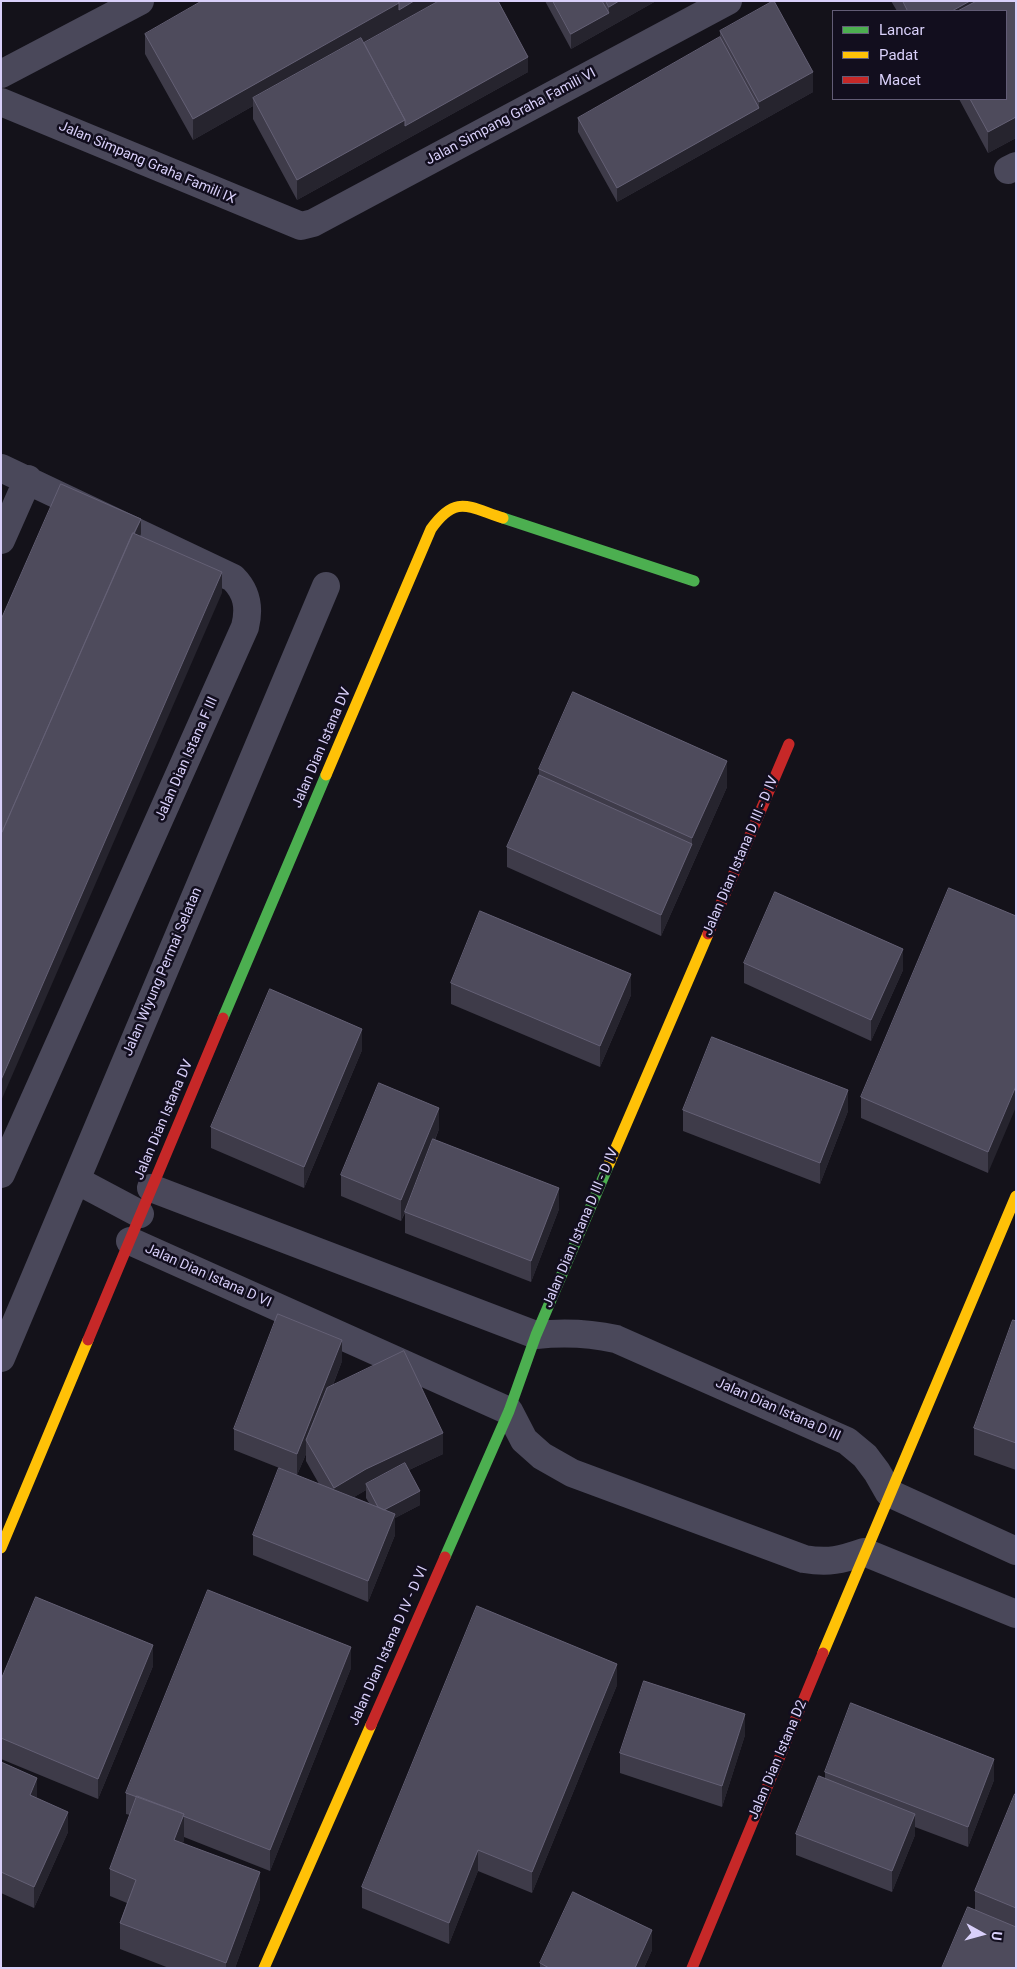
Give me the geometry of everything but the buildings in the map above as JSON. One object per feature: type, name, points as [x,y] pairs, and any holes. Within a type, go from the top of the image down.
[{"type":"street","points":[[1,74],[140,1]]},
{"type":"street","name":"Jalan Simpang Graha Famili VI","points":[[293,224],[300,226],[313,222],[728,1]]},
{"type":"street","name":"Jalan Simpang Graha Famili IX","points":[[1,102],[293,224]]},
{"type":"street","name":"Jalan Dian Istana F III","points":[[1,468],[28,479],[233,578],[241,586],[249,612],[241,636],[1,1174]]},
{"type":"street","points":[[1,540],[28,479]]},
{"type":"street","name":"Jalan Dian Istana DV","points":[[130,1241],[431,529],[441,516],[450,507],[463,505],[694,581]]},
{"type":"street","name":"Jalan Wiyung Permai Selatan","points":[[4,1344],[76,1180],[326,586]]},
{"type":"street","name":"Jalan Dian Istana D III - D IV","points":[[536,1335],[789,744]]},
{"type":"street","points":[[76,1180],[140,1214]]},
{"type":"street","points":[[151,1188],[536,1335]]},
{"type":"street","points":[[1016,1196],[889,1494],[1016,1551]]},
{"type":"street","name":"Jalan Dian Istana D VI","points":[[1,1548],[130,1241],[509,1411]]},
{"type":"street","name":"Jalan Dian Istana D III","points":[[536,1335],[565,1332],[591,1333],[616,1339],[847,1441],[865,1456],[877,1472],[889,1494]]},
{"type":"street","name":"Jalan Dian Istana D IV - D VI","points":[[264,1968],[509,1411],[536,1335]]},
{"type":"street","points":[[509,1411],[524,1440],[542,1456],[572,1473],[804,1560],[825,1562],[846,1559],[864,1552],[1016,1614]]},
{"type":"street","name":"Jalan Dian Istana D2","points":[[692,1968],[889,1494]]},
{"type":"traffic: fast","points":[[503,518],[694,581]]},
{"type":"traffic: fast","points":[[223,1018],[326,775]]},
{"type":"traffic: fast","points":[[445,1557],[509,1411],[536,1335],[609,1164]]},
{"type":"traffic: slow","points":[[326,775],[431,529],[440,518],[456,507],[471,507],[503,518]]},
{"type":"traffic: slow","points":[[609,1164],[708,934]]},
{"type":"traffic: slow","points":[[823,1653],[1016,1196]]},
{"type":"traffic: slow","points":[[1,1548],[88,1340]]},
{"type":"traffic: slow","points":[[264,1968],[371,1725]]},
{"type":"traffic: jam","points":[[708,934],[789,744]]},
{"type":"traffic: jam","points":[[88,1340],[223,1018]]},
{"type":"traffic: jam","points":[[371,1725],[445,1557]]},
{"type":"traffic: jam","points":[[692,1968],[823,1653]]}]
